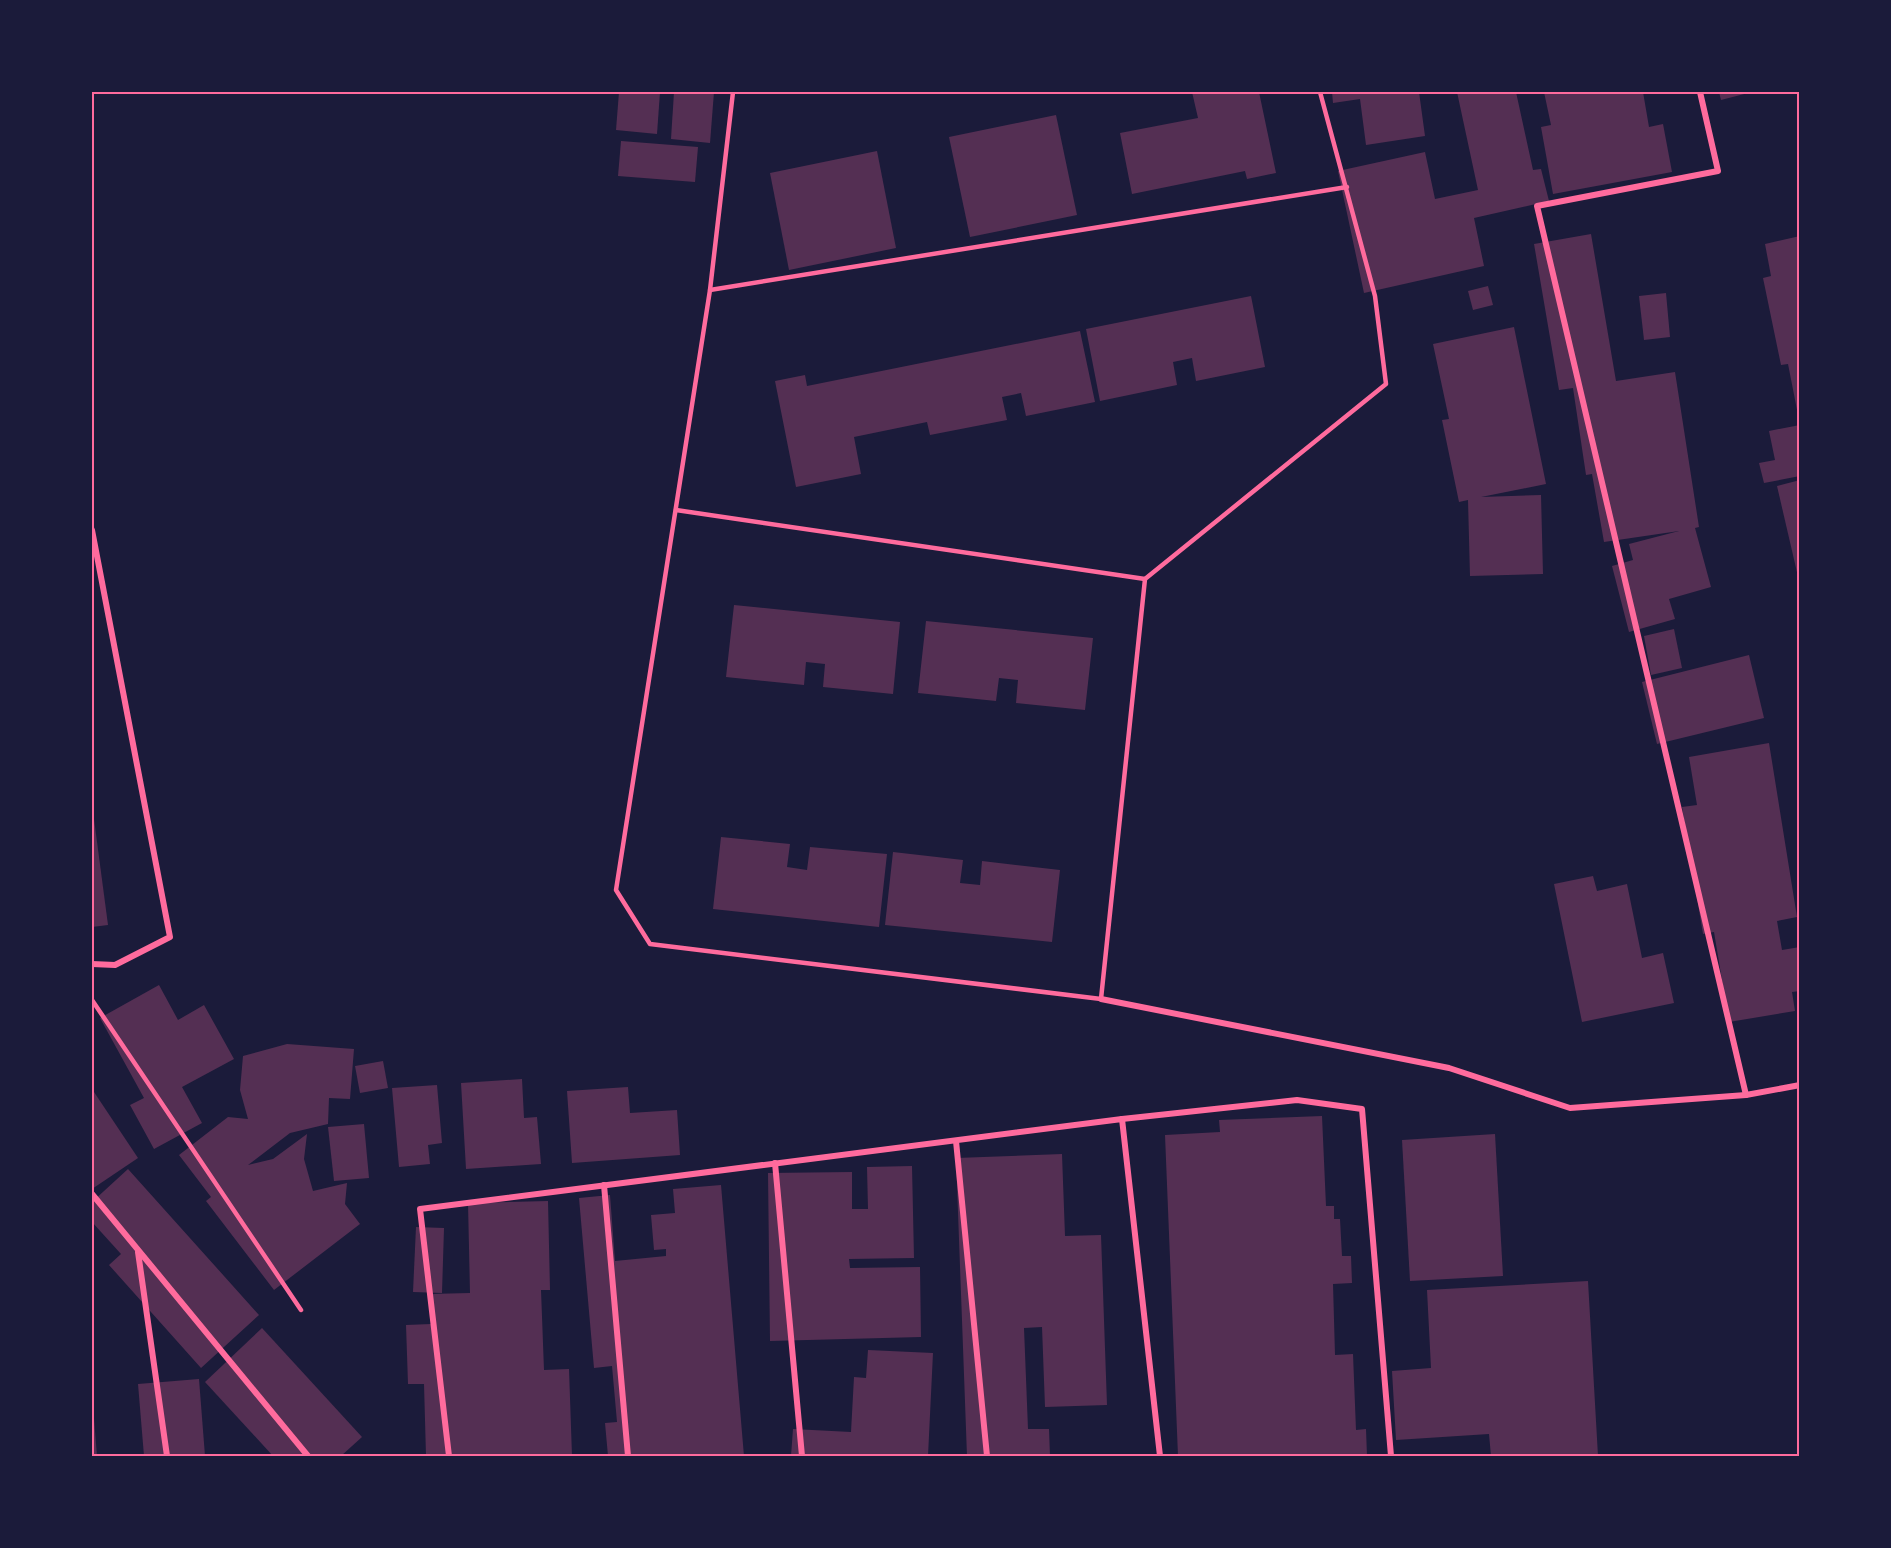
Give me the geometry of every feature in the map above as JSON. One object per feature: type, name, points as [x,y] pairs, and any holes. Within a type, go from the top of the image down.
[{"type":"street","points":[[1700,92],[1718,171],[1537,206],[1746,1095]]},
{"type":"street","points":[[92,530],[170,937],[116,965],[92,964]]},
{"type":"street","points":[[1101,999],[1449,1068],[1570,1108],[1746,1095],[1800,1085]]},
{"type":"street","points":[[449,1456],[420,1209],[1122,1119],[1297,1100],[1362,1109],[1391,1456]]},
{"type":"street","points":[[1122,1119],[1160,1456]]},
{"type":"street","points":[[956,1141],[987,1456]]},
{"type":"street","points":[[775,1163],[802,1456]]},
{"type":"street","points":[[604,1185],[628,1456]]},
{"type":"street","points":[[92,1194],[308,1456]]},
{"type":"street","points":[[138,1251],[167,1456]]},
{"type":"lane","points":[[733,92],[710,290],[616,890],[650,944],[1101,999],[1144,579],[1386,384],[1375,296],[1320,92]]},
{"type":"lane","points":[[710,290],[1347,187]]},
{"type":"lane","points":[[676,510],[1144,579]]},
{"type":"lane","points":[[92,1000],[301,1310]]},
{"type":"building","points":[[619,92],[660,92],[657,134],[616,130]]},
{"type":"building","points":[[674,92],[714,92],[710,143],[671,139]]},
{"type":"building","points":[[1192,92],[1259,92],[1276,173],[1247,179],[1245,171],[1132,194],[1120,133],[1198,118]]},
{"type":"building","points":[[1332,92],[1419,92],[1425,136],[1366,145],[1360,99],[1333,103]]},
{"type":"building","points":[[1457,92],[1516,92],[1533,170],[1541,169],[1549,201],[1474,218],[1484,266],[1364,293],[1338,171],[1425,152],[1435,199],[1478,190]]},
{"type":"building","points":[[1544,92],[1643,92],[1649,127],[1663,124],[1672,172],[1553,194],[1541,127],[1551,125]]},
{"type":"building","points":[[1719,92],[1752,92],[1721,100]]},
{"type":"building","points":[[1056,115],[1077,215],[970,237],[949,137]]},
{"type":"building","points":[[621,141],[698,147],[695,182],[618,176]]},
{"type":"building","points":[[877,151],[896,248],[789,270],[770,173]]},
{"type":"building","points":[[1591,234],[1616,381],[1675,372],[1699,527],[1695,528],[1711,587],[1669,599],[1675,619],[1629,632],[1612,566],[1633,560],[1629,544],[1679,531],[1604,542],[1592,474],[1586,475],[1573,388],[1559,390],[1534,244]]},
{"type":"building","points":[[1800,236],[1800,415],[1798,415],[1788,364],[1781,365],[1763,278],[1771,276],[1765,244]]},
{"type":"building","points":[[1488,286],[1493,305],[1473,310],[1468,291]]},
{"type":"building","points":[[1666,293],[1670,337],[1644,340],[1639,296]]},
{"type":"building","points":[[1251,296],[1265,367],[1196,381],[1192,358],[1173,362],[1177,385],[1100,401],[1086,329]]},
{"type":"building","points":[[1514,327],[1546,484],[1481,497],[1541,495],[1543,574],[1470,576],[1468,500],[1459,502],[1442,420],[1449,419],[1433,344]]},
{"type":"building","points":[[1080,331],[1095,402],[1026,416],[1021,393],[1002,397],[1007,420],[930,435],[927,422],[854,437],[861,474],[796,487],[775,381],[805,375],[807,386]]},
{"type":"building","points":[[1800,425],[1800,476],[1764,483],[1759,463],[1775,460],[1769,431]]},
{"type":"building","points":[[1800,480],[1800,581],[1799,581],[1777,486]]},
{"type":"building","points":[[734,605],[900,622],[893,694],[823,687],[825,664],[806,662],[804,685],[726,677]]},
{"type":"building","points":[[926,621],[1093,638],[1085,710],[1016,703],[1018,680],[999,678],[996,701],[918,693]]},
{"type":"building","points":[[1674,629],[1682,668],[1651,675],[1644,636]]},
{"type":"building","points":[[1749,655],[1764,718],[1657,744],[1642,682]]},
{"type":"building","points":[[1769,743],[1797,917],[1777,921],[1782,950],[1800,947],[1800,991],[1792,992],[1795,1011],[1729,1022],[1714,932],[1703,934],[1682,807],[1697,805],[1689,757]]},
{"type":"building","points":[[92,804],[108,925],[92,927]]},
{"type":"building","points":[[721,837],[790,844],[787,867],[807,870],[810,847],[887,854],[879,927],[713,909]]},
{"type":"building","points":[[893,852],[963,860],[960,883],[980,885],[982,861],[1060,870],[1052,942],[885,925]]},
{"type":"building","points":[[1593,876],[1597,891],[1627,884],[1642,958],[1663,953],[1674,1003],[1582,1022],[1554,884]]},
{"type":"building","points":[[159,985],[178,1020],[204,1005],[234,1059],[182,1087],[202,1123],[154,1149],[130,1105],[144,1098],[100,1018]]},
{"type":"building","points":[[287,1044],[354,1049],[350,1099],[329,1098],[328,1124],[290,1133],[248,1165],[273,1159],[307,1134],[304,1159],[313,1191],[347,1183],[345,1204],[360,1224],[274,1290],[206,1201],[211,1197],[179,1155],[228,1117],[248,1119],[240,1090],[243,1056]]},
{"type":"building","points":[[383,1061],[388,1088],[360,1093],[355,1066]]},
{"type":"building","points":[[522,1079],[524,1118],[537,1117],[541,1164],[466,1169],[461,1083]]},
{"type":"building","points":[[437,1085],[442,1143],[428,1145],[430,1164],[399,1167],[392,1088]]},
{"type":"building","points":[[628,1087],[630,1113],[677,1110],[680,1155],[572,1163],[567,1091]]},
{"type":"building","points":[[92,1089],[138,1158],[92,1189]]},
{"type":"building","points":[[1322,1116],[1326,1206],[1334,1206],[1334,1219],[1340,1219],[1342,1256],[1351,1256],[1352,1283],[1333,1284],[1335,1355],[1353,1354],[1356,1430],[1366,1429],[1367,1456],[1178,1456],[1165,1135],[1220,1132],[1219,1120]]},
{"type":"building","points":[[364,1124],[369,1178],[334,1181],[328,1127]]},
{"type":"building","points":[[1495,1134],[1503,1276],[1410,1281],[1402,1140]]},
{"type":"building","points":[[1062,1154],[1065,1236],[1101,1235],[1107,1405],[1045,1407],[1042,1327],[1024,1328],[1028,1429],[1049,1429],[1050,1456],[967,1456],[956,1158]]},
{"type":"building","points":[[912,1166],[914,1258],[849,1259],[850,1268],[920,1267],[921,1337],[770,1341],[768,1173],[852,1172],[852,1209],[868,1209],[867,1167]]},
{"type":"building","points":[[128,1169],[259,1315],[201,1368],[109,1265],[121,1254],[92,1222],[92,1202]]},
{"type":"building","points":[[721,1185],[744,1456],[608,1456],[605,1423],[617,1422],[612,1366],[594,1368],[579,1198],[610,1195],[615,1261],[666,1256],[666,1249],[654,1250],[651,1215],[675,1213],[673,1189]]},
{"type":"building","points":[[548,1201],[550,1290],[541,1290],[544,1370],[569,1369],[572,1456],[426,1456],[424,1384],[408,1384],[406,1325],[431,1324],[430,1294],[470,1293],[468,1203]]},
{"type":"building","points":[[416,1227],[444,1228],[442,1293],[413,1292]]},
{"type":"building","points":[[1588,1281],[1598,1456],[1491,1456],[1489,1434],[1396,1440],[1392,1371],[1431,1368],[1427,1290]]},
{"type":"building","points":[[262,1328],[362,1437],[341,1456],[273,1456],[205,1382]]},
{"type":"building","points":[[868,1350],[933,1353],[928,1456],[791,1456],[793,1429],[851,1432],[854,1377],[866,1378]]},
{"type":"building","points":[[199,1379],[205,1456],[144,1456],[138,1384]]},
{"type":"building","points":[[93,1406],[97,1456],[92,1456]]}]
